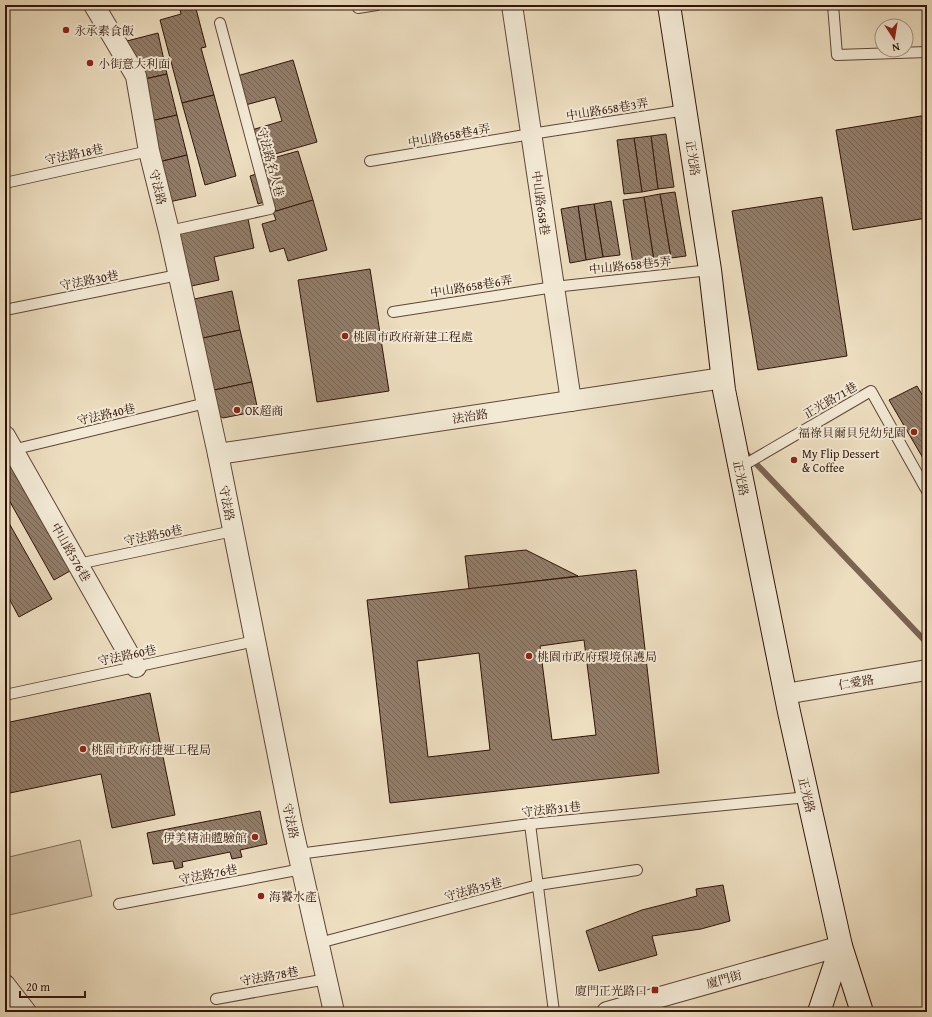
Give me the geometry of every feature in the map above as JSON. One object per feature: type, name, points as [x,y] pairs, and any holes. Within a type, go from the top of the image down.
[{"type":"street","name":"守法路","points":[[94,5],[136,76],[149,151],[169,231],[218,454],[300,862],[334,1012]]},
{"type":"street","name":"中山路658巷","points":[[512,5],[570,401]]},
{"type":"street","name":"正光路","points":[[669,5],[710,270],[724,390],[785,694],[841,946],[862,1012]]},
{"type":"street","name":"法治路","points":[[218,454],[723,378]]},
{"type":"street","name":"中山路576巷","points":[[9,443],[136,666]]},
{"type":"street","name":"仁愛路","points":[[785,694],[927,670]]},
{"type":"street","name":"廈門街","points":[[607,1012],[841,946]]},
{"type":"street","points":[[820,1012],[841,946]]},
{"type":"street","points":[[5,985],[26,1012]]},
{"type":"lane","points":[[358,8],[377,5]]},
{"type":"lane","points":[[832,5],[836,55],[927,52]]},
{"type":"lane","name":"守法路名人巷","points":[[169,231],[270,209],[220,22]]},
{"type":"lane","name":"中山路658巷3弄","points":[[531,134],[686,110]]},
{"type":"lane","name":"中山路658巷4弄","points":[[370,161],[531,134]]},
{"type":"lane","name":"守法路18巷","points":[[5,183],[149,151]]},
{"type":"lane","name":"中山路658巷5弄","points":[[554,287],[710,270]]},
{"type":"lane","name":"守法路30巷","points":[[5,310],[178,275]]},
{"type":"lane","name":"中山路658巷6弄","points":[[393,312],[554,287]]},
{"type":"lane","name":"正光路71巷","points":[[739,468],[871,390],[927,491]]},
{"type":"lane","name":"守法路40巷","points":[[9,443],[206,403]]},
{"type":"lane","name":"守法路50巷","points":[[78,564],[233,531]]},
{"type":"lane","name":"守法路60巷","points":[[5,695],[255,641]]},
{"type":"lane","name":"守法路31巷","points":[[300,862],[530,824],[808,797]]},
{"type":"lane","points":[[530,824],[554,1012]]},
{"type":"lane","name":"守法路76巷","points":[[119,904],[300,862]]},
{"type":"lane","name":"守法路35巷","points":[[318,943],[538,885],[637,870]]},
{"type":"lane","name":"守法路78巷","points":[[216,999],[327,979]]},
{"type":"shaded area","points":[[80,840],[92,896],[5,916],[5,858]]},
{"type":"building","points":[[179,5],[195,5],[206,47],[201,48],[214,95],[182,103],[160,20],[181,14]]},
{"type":"building","points":[[158,33],[167,74],[132,82],[123,42]]},
{"type":"building","points":[[293,60],[317,142],[254,160],[245,132],[282,121],[275,97],[238,107],[230,78]]},
{"type":"building","points":[[167,74],[177,115],[142,123],[132,82]]},
{"type":"building","points":[[214,95],[236,176],[205,185],[182,103]]},
{"type":"building","points":[[177,115],[187,155],[151,164],[142,123]]},
{"type":"building","points":[[927,115],[927,218],[853,230],[836,130]]},
{"type":"building","points":[[666,134],[674,187],[658,189],[651,136]]},
{"type":"building","points":[[651,136],[658,189],[642,192],[634,138]]},
{"type":"building","points":[[634,138],[642,192],[624,194],[617,140]]},
{"type":"building","points":[[298,151],[313,200],[273,212],[270,200],[258,204],[250,176],[262,172],[259,162]]},
{"type":"building","points":[[187,155],[196,196],[160,204],[151,164]]},
{"type":"building","points":[[675,192],[686,256],[671,258],[660,194]]},
{"type":"building","points":[[660,194],[671,258],[654,261],[644,197]]},
{"type":"building","points":[[644,197],[654,261],[633,264],[623,200]]},
{"type":"building","points":[[822,197],[847,356],[758,370],[732,211]]},
{"type":"building","points":[[313,200],[327,250],[288,261],[284,248],[270,252],[262,224],[276,220],[273,212]]},
{"type":"building","points":[[611,201],[620,255],[603,257],[594,204]]},
{"type":"building","points":[[594,204],[603,257],[586,260],[578,206]]},
{"type":"building","points":[[578,206],[586,260],[570,263],[561,209]]},
{"type":"building","points":[[233,215],[234,222],[248,219],[254,248],[214,257],[219,280],[187,287],[174,228]]},
{"type":"building","points":[[370,269],[389,391],[317,402],[298,280]]},
{"type":"building","points":[[232,291],[240,330],[194,340],[185,301]]},
{"type":"building","points":[[240,330],[252,382],[205,392],[194,340]]},
{"type":"building","points":[[252,382],[258,411],[223,418],[209,409],[205,392]]},
{"type":"building","points":[[917,386],[927,403],[927,465],[889,400]]},
{"type":"building","points":[[5,456],[70,571],[54,580],[5,493]]},
{"type":"building","points":[[5,516],[52,599],[19,617],[5,591]]},
{"type":"building","points":[[526,550],[578,576],[469,589],[465,556]]},
{"type":"building","points":[[636,570],[659,773],[390,803],[367,600]],"holes":[[[584,640],[596,735],[552,740],[540,646]],[[479,653],[490,750],[428,757],[417,661]]]},
{"type":"building","name":"桃園市政府捷運工程局","points":[[150,693],[175,815],[112,828],[101,774],[5,794],[5,723]]},
{"type":"building","points":[[260,811],[267,844],[240,850],[242,857],[232,859],[230,852],[182,862],[183,867],[175,869],[173,861],[153,864],[147,833]]},
{"type":"building","points":[[723,885],[730,921],[701,929],[652,936],[657,955],[599,971],[586,931],[642,910],[697,896],[696,889]]},
{"type":"waterway","points":[[743,450],[927,643]]},
{"type":"place","name":"永承素食飯","points":[[66,30]]},
{"type":"place","name":"小街意大利面","points":[[90,63]]},
{"type":"place","name":"桃園市政府新建工程處","points":[[345,336]]},
{"type":"place","name":"OK超商","points":[[237,410]]},
{"type":"place","name":"福祿貝爾貝兒幼兒園","points":[[914,432]]},
{"type":"place","name":"My Flip Dessert & Coffee","points":[[794,460]]},
{"type":"place","name":"桃園市政府環境保護局","points":[[529,656]]},
{"type":"place","name":"桃園市政府捷運工程局","points":[[83,749]]},
{"type":"place","name":"伊美精油體驗館","points":[[255,837]]},
{"type":"place","name":"海饕水產","points":[[261,896]]},
{"type":"place","name":"廈門正光路口","points":[[655,990]]}]
